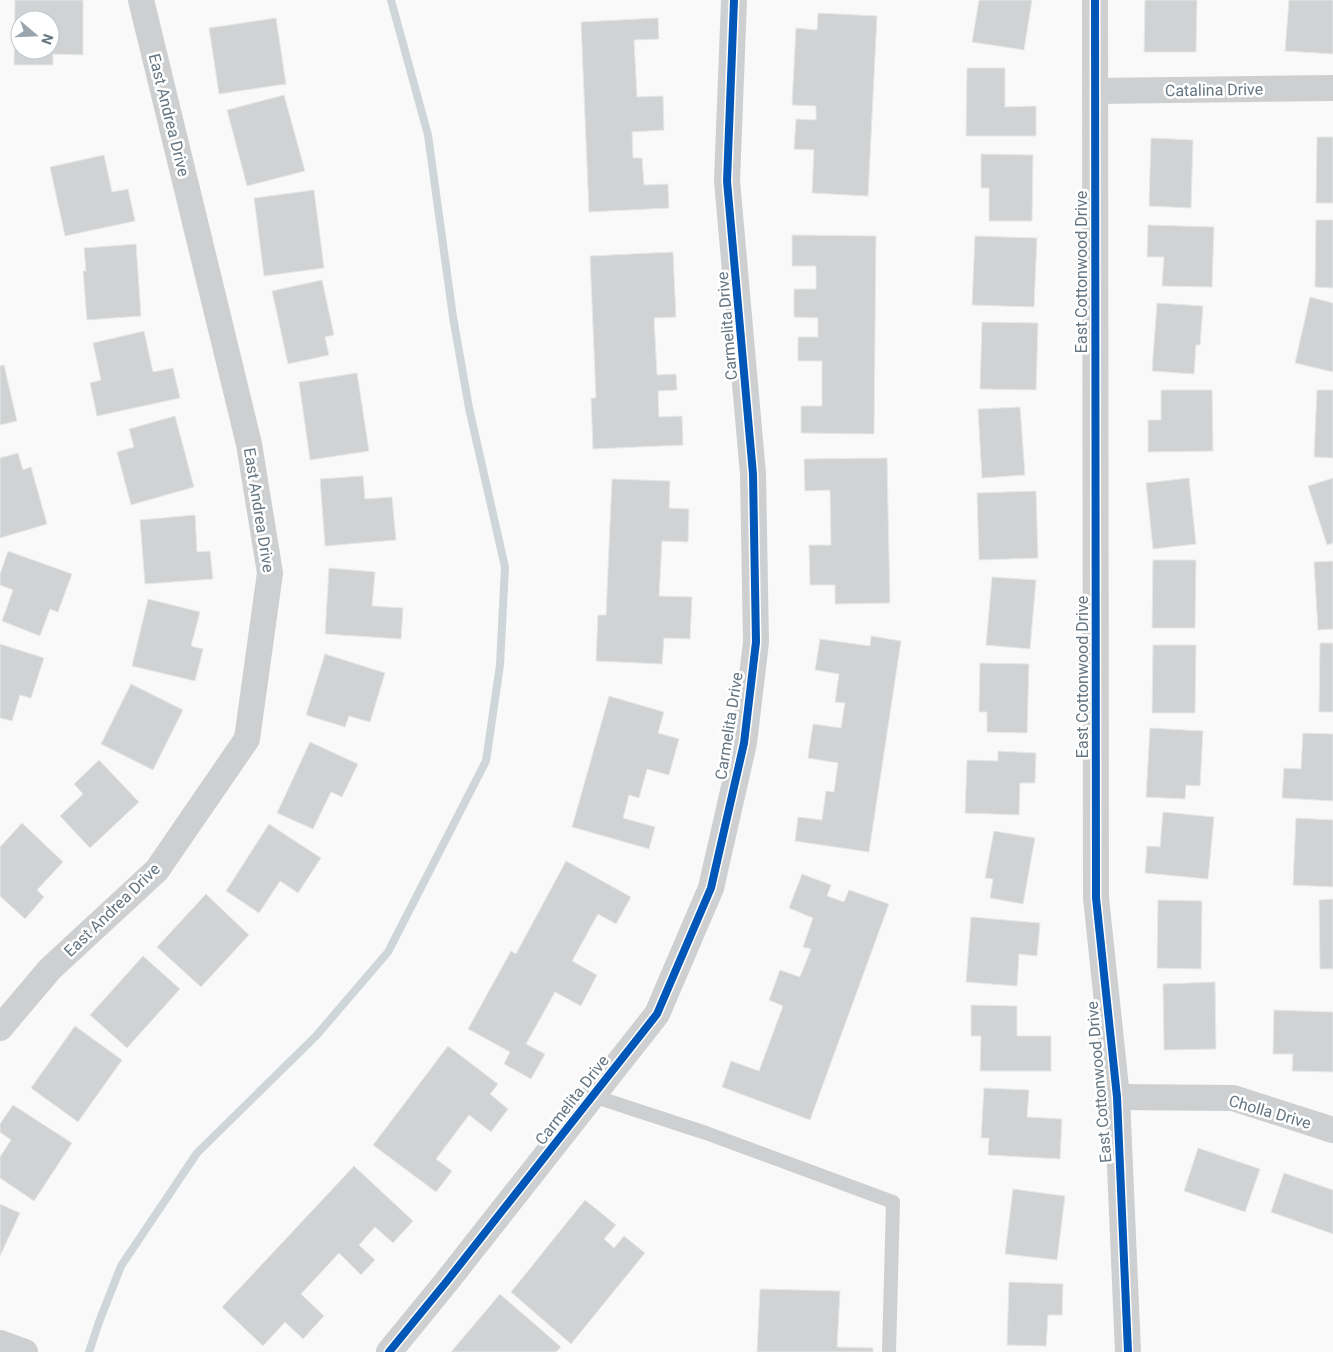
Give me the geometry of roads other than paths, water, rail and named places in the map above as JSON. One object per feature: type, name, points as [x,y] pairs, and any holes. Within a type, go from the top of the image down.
[{"type":"street","name":"East Andrea Drive","points":[[0,1028],[50,969],[157,870],[247,739],[270,573],[249,444],[141,0]]},
{"type":"street","name":"Carmelita Drive","points":[[389,1352],[657,1014],[711,888],[744,743],[756,642],[753,474],[727,181],[734,0]]},
{"type":"street","name":"East Cottonwood Drive","points":[[1095,0],[1096,898],[1117,1097],[1128,1352]]},
{"type":"street","name":"Catalina Drive","points":[[1095,91],[1333,88]]},
{"type":"street","name":"Cholla Drive","points":[[1117,1097],[1233,1098],[1333,1130]]},
{"type":"street","points":[[0,1343],[25,1352]]},
{"type":"lane","points":[[593,1096],[706,1134],[893,1202],[889,1352]]},
{"type":"waterway","points":[[89,1352],[121,1266],[197,1153],[316,1036],[388,952],[486,761],[500,665],[505,567],[469,408],[453,317],[428,135],[391,0]]}]
